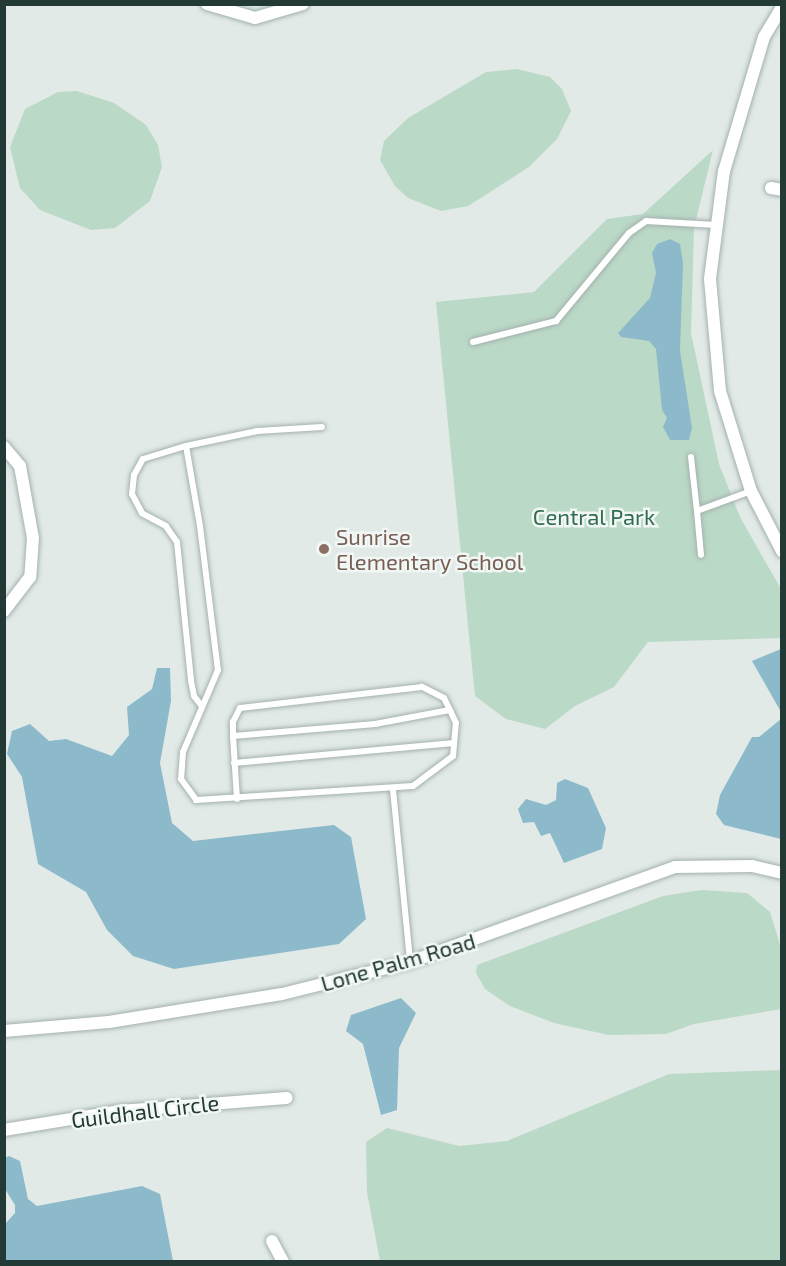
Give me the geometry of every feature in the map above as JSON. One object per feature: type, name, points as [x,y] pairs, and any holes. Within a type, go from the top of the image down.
[{"type":"street","points":[[207,4],[255,18],[303,4]]},
{"type":"street","points":[[782,6],[761,48],[724,171],[710,279],[720,391],[751,491],[782,551]]},
{"type":"street","points":[[4,447],[20,466],[33,538],[30,577],[4,611]]},
{"type":"street","name":"Lone Palm Road","points":[[4,1031],[206,1008],[410,962],[675,867],[752,866],[782,873]]},
{"type":"street","name":"Guildhall Circle","points":[[4,1130],[120,1110],[286,1098]]},
{"type":"street","points":[[272,1241],[283,1262]]},
{"type":"lane","points":[[473,342],[556,321],[629,233],[646,221],[716,225]]},
{"type":"lane","points":[[201,705],[194,696],[191,680],[177,542],[166,526],[142,513],[132,494],[134,475],[143,459],[186,446],[257,431],[322,427]]},
{"type":"lane","points":[[186,446],[200,526],[218,670],[201,705],[183,752],[181,779],[196,800],[237,799],[393,790],[413,786],[453,756],[456,723],[444,698],[422,687],[375,690],[240,708],[233,722],[237,799]]},
{"type":"lane","points":[[691,458],[701,555]]},
{"type":"lane","points":[[697,511],[751,491]]},
{"type":"lane","points":[[233,736],[375,723],[450,710]]},
{"type":"lane","points":[[234,763],[454,743]]},
{"type":"lane","points":[[393,790],[410,962]]},
{"type":"green space","points":[[517,69],[550,77],[562,89],[571,111],[557,139],[529,167],[468,206],[441,211],[408,198],[395,186],[380,160],[384,141],[408,118],[486,72]]},
{"type":"green space","points":[[77,91],[114,103],[146,125],[158,145],[162,167],[150,201],[115,228],[91,230],[40,210],[20,188],[10,147],[25,109],[58,92]]},
{"type":"green space","name":"Central Park","points":[[713,150],[694,228],[691,333],[719,464],[740,517],[781,589],[781,638],[648,642],[614,687],[575,706],[545,729],[506,719],[475,696],[436,302],[534,292],[607,219],[643,214]]},
{"type":"green space","points":[[701,890],[747,893],[770,912],[781,948],[781,1009],[694,1024],[666,1034],[609,1035],[554,1023],[510,1006],[485,989],[476,973],[477,965],[663,896]]},
{"type":"green space","points":[[781,1070],[781,1261],[380,1261],[367,1192],[366,1142],[387,1128],[459,1146],[507,1141],[669,1074]]},
{"type":"water","points":[[670,239],[680,244],[683,263],[680,351],[692,428],[689,440],[670,440],[663,427],[667,418],[662,410],[656,349],[649,341],[621,337],[618,333],[650,298],[656,273],[652,253],[657,244]]},
{"type":"water","points":[[782,649],[781,712],[752,661]]},
{"type":"water","points":[[157,668],[170,668],[171,701],[160,763],[172,823],[193,841],[334,825],[351,837],[366,919],[339,944],[174,969],[133,956],[107,930],[86,892],[38,864],[22,777],[7,754],[12,731],[30,724],[49,741],[66,739],[112,756],[129,735],[127,707],[152,689]]},
{"type":"water","points":[[781,719],[781,839],[724,825],[716,814],[720,795],[752,737],[759,737]]},
{"type":"water","points":[[565,779],[588,788],[606,828],[602,849],[564,863],[550,833],[541,836],[534,822],[523,823],[518,809],[526,799],[546,805],[556,800],[557,783]]},
{"type":"water","points":[[401,998],[416,1013],[399,1048],[397,1110],[381,1115],[363,1044],[346,1031],[351,1015]]},
{"type":"water","points":[[9,1156],[20,1161],[28,1199],[37,1206],[142,1186],[160,1194],[173,1261],[5,1261],[5,1224],[15,1213],[15,1205],[5,1189],[5,1158]]},
{"type":"place","name":"Sunrise Elementary School","points":[[324,549]]}]
